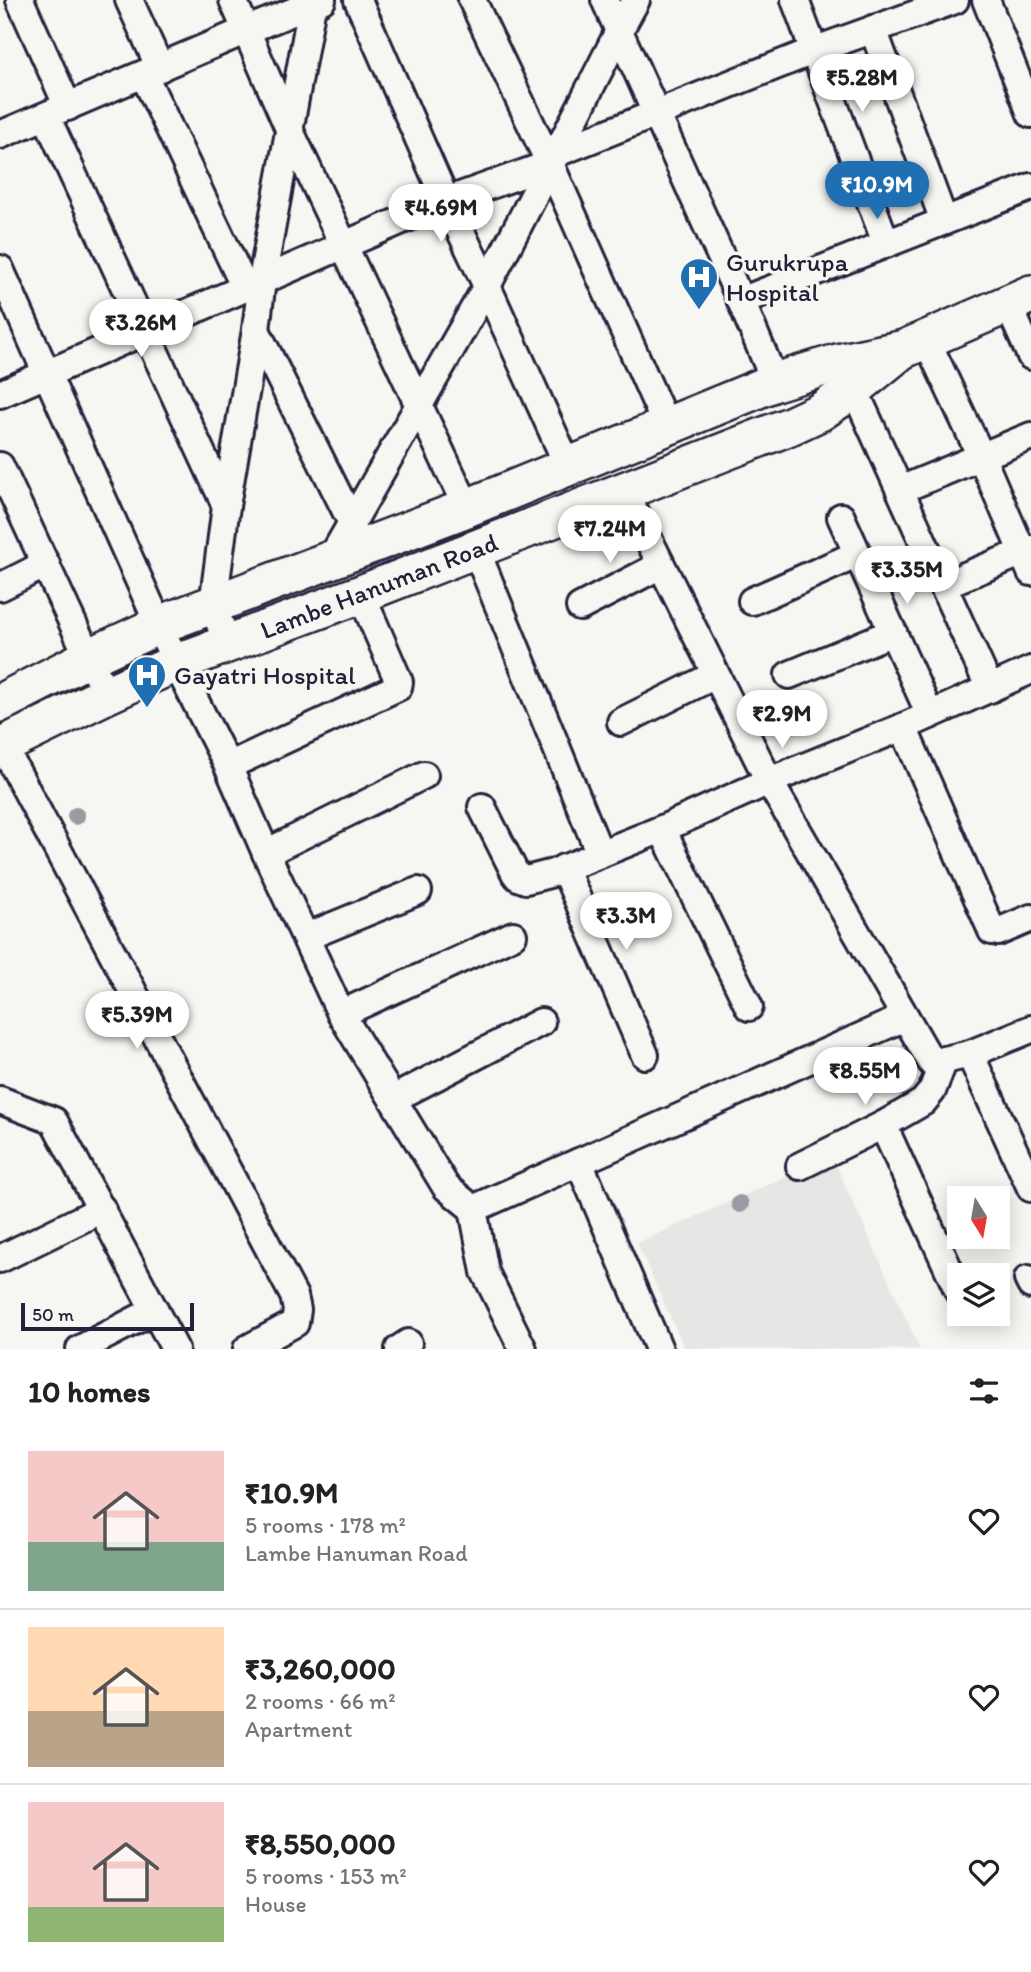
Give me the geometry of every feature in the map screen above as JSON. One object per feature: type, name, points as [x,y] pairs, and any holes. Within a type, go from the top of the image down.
[{"type":"main road","name":"Lambe Hanuman Road","points":[[0,703],[159,625],[467,508],[775,382],[915,344],[1020,299]]},
{"type":"main road","name":"Lambe Hanuman Road","points":[[1,746],[176,663],[476,550],[790,426],[820,412],[915,344]]},
{"type":"street","points":[[20,0],[57,111],[145,332],[226,506]]},
{"type":"street","points":[[129,0],[152,71],[254,284]]},
{"type":"street","points":[[233,0],[290,131],[467,508]]},
{"type":"street","points":[[358,0],[446,201],[569,467]]},
{"type":"street","points":[[472,0],[553,159],[667,427]]},
{"type":"street","points":[[604,0],[775,382]]},
{"type":"street","points":[[330,561],[487,286],[636,0]]},
{"type":"street","points":[[795,0],[886,243]]},
{"type":"street","points":[[0,394],[655,113],[813,51],[955,0]]},
{"type":"street","points":[[986,0],[1031,114]]},
{"type":"street","points":[[0,135],[316,1]]},
{"type":"street","points":[[227,643],[213,605],[226,506],[256,330],[254,284],[290,131],[316,1]]},
{"type":"street","points":[[873,29],[944,221]]},
{"type":"street","points":[[741,301],[1031,187]]},
{"type":"street","points":[[0,269],[176,663],[228,766],[341,1014],[446,1187],[472,1209],[485,1272],[523,1349]]},
{"type":"street","points":[[1020,299],[1031,356]]},
{"type":"street","points":[[256,330],[352,523]]},
{"type":"street","points":[[915,344],[981,456],[1028,558],[943,584]]},
{"type":"street","points":[[854,389],[990,689]]},
{"type":"street","points":[[900,490],[1031,436]]},
{"type":"street","points":[[1,473],[106,695]]},
{"type":"street","points":[[625,492],[769,781],[932,1063],[970,1054],[1031,1029]]},
{"type":"street","points":[[841,517],[930,715]]},
{"type":"street","points":[[476,550],[600,854]]},
{"type":"street","points":[[752,601],[858,554]]},
{"type":"street","points":[[0,587],[46,564]]},
{"type":"street","points":[[580,607],[661,565]]},
{"type":"street","points":[[228,766],[398,687],[399,682],[361,594]]},
{"type":"street","points":[[789,675],[893,632]]},
{"type":"street","points":[[621,722],[715,675]]},
{"type":"street","points":[[482,807],[518,877],[526,880],[564,868],[662,829],[769,781],[990,689],[1028,679]]},
{"type":"street","points":[[903,727],[992,932],[1031,918]]},
{"type":"street","points":[[1,746],[294,1296],[297,1310],[295,1323],[247,1349]]},
{"type":"street","points":[[266,853],[424,775]]},
{"type":"street","points":[[662,829],[749,1007]]},
{"type":"street","points":[[564,868],[645,1055]]},
{"type":"street","points":[[306,937],[418,891]]},
{"type":"street","points":[[341,1014],[513,935]]},
{"type":"street","points":[[472,1209],[905,1017]]},
{"type":"street","points":[[393,1099],[541,1022]]},
{"type":"street","points":[[970,1054],[1031,1188]]},
{"type":"street","points":[[800,1166],[883,1125],[929,1097],[944,1060]]},
{"type":"street","points":[[0,1100],[54,1121],[175,1349]]},
{"type":"street","points":[[883,1125],[947,1266]]},
{"type":"street","points":[[579,1163],[659,1349]]},
{"type":"street","points":[[0,1259],[102,1209]]},
{"type":"street","points":[[80,1349],[155,1310]]},
{"type":"shaded area","points":[[832,1156],[920,1349],[685,1349],[637,1243]]},
{"type":"place","name":"Gurukrupa Hospital","points":[[699,311]]},
{"type":"place","name":"Gayatri Hospital","points":[[147,709]]}]
